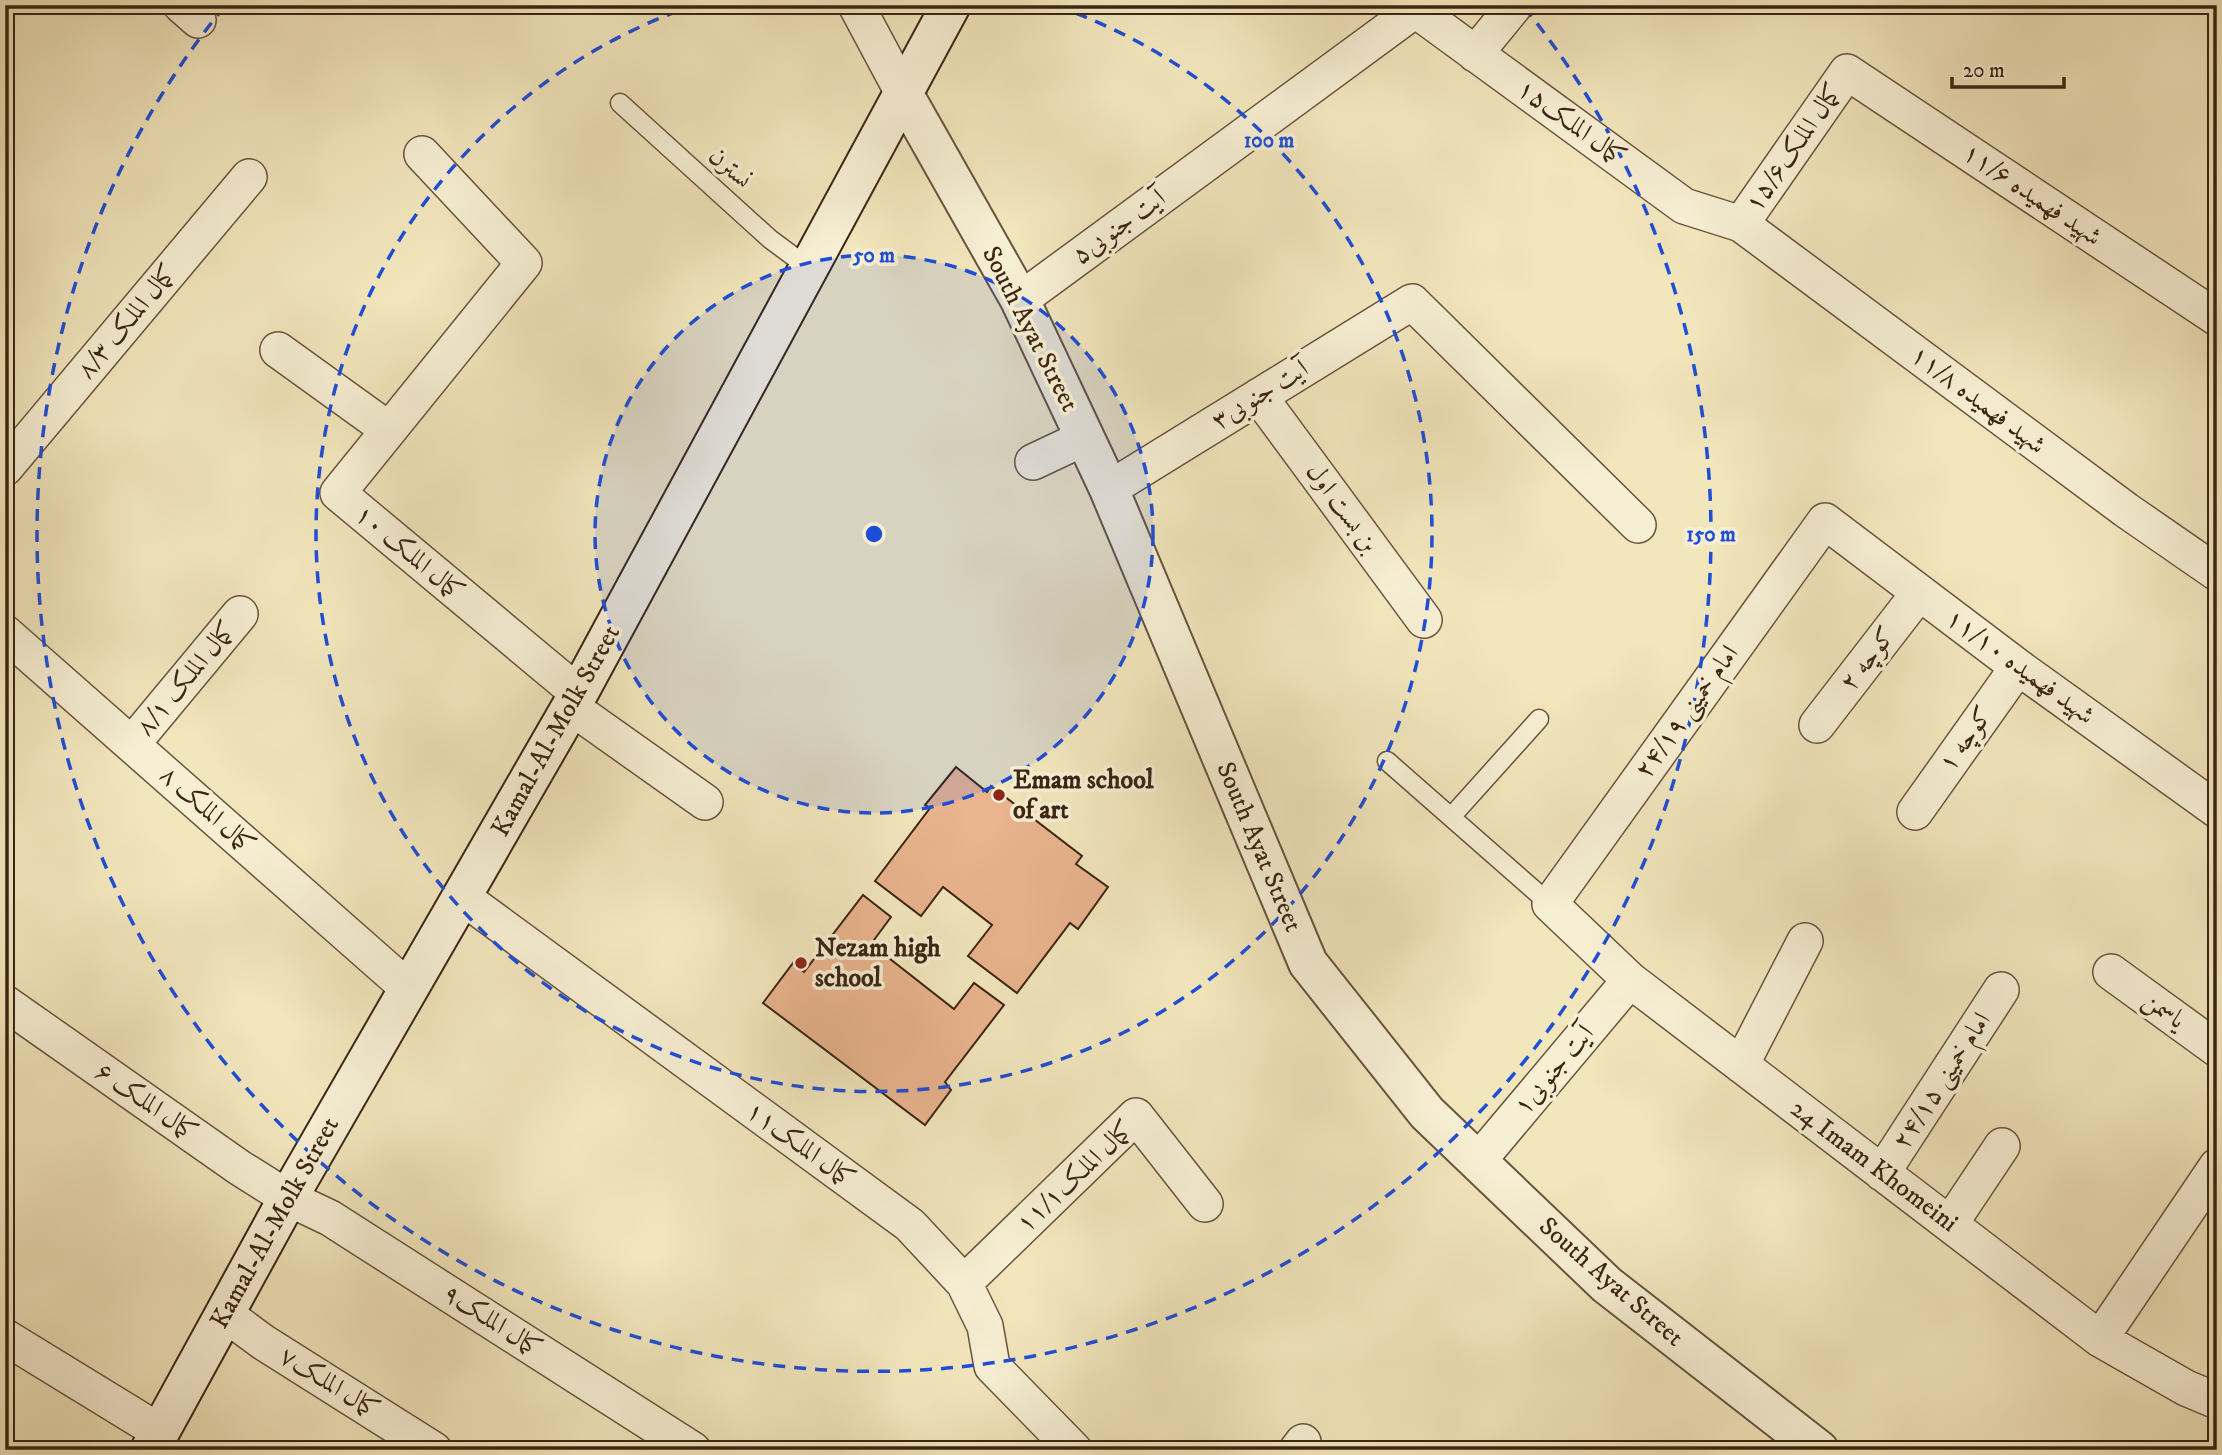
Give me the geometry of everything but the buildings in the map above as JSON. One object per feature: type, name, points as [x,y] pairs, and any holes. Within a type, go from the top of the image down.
[{"type":"street","points":[[856,5],[903,93]]},
{"type":"street","name":"Kamal-Al-Molk Street","points":[[155,1441],[288,1198],[575,700],[951,5]]},
{"type":"street","points":[[1475,54],[1515,5]]},
{"type":"street","name":"کمال الملک۱۵","points":[[1412,8],[1684,206],[1741,224]]},
{"type":"street","name":"آیت جنوبی۵","points":[[1020,300],[1412,8]]},
{"type":"street","name":"کمال الملک۱۵/۶","points":[[1741,224],[1847,72]]},
{"type":"street","name":"شهید فهمیده ۱۱/۶","points":[[1847,72],[2217,318]]},
{"type":"street","name":"South Ayat Street","points":[[903,93],[1020,300],[1109,489],[1308,963],[1427,1113],[1607,1285],[1814,1448]]},
{"type":"street","name":"کمال الملک ۱۰","points":[[422,154],[524,263],[338,493],[575,700]]},
{"type":"street","name":"کمال الملک ۸/۳","points":[[5,468],[249,177]]},
{"type":"street","name":"شهید فهمیده ۱۱/۸","points":[[1741,224],[2126,510],[2217,573]]},
{"type":"street","name":"آیت جنوبی۳","points":[[1109,489],[1412,302],[1638,525]]},
{"type":"street","points":[[278,350],[389,430]]},
{"type":"street","name":"بن بست اول","points":[[1259,396],[1424,620]]},
{"type":"street","points":[[1033,462],[1084,438]]},
{"type":"street","name":"شهید فهمیده ۱۱/۱۰","points":[[1825,521],[2018,667],[2217,810]]},
{"type":"street","name":"امام خمینی ۲۴/۱۹","points":[[1549,904],[1825,521]]},
{"type":"street","name":"کوچه ۲","points":[[1817,725],[1919,593]]},
{"type":"street","name":"کمال الملک ۸/۱","points":[[132,744],[240,614]]},
{"type":"street","name":"کمال الملک ۸","points":[[5,633],[408,988]]},
{"type":"street","name":"کوچه ۱","points":[[1914,812],[2018,667]]},
{"type":"street","points":[[575,700],[705,802]]},
{"type":"street","name":"کمال الملک۱۱","points":[[461,896],[910,1225],[964,1283],[985,1326],[992,1366],[1063,1446]]},
{"type":"street","name":"24 Imam Khomeini","points":[[1549,904],[1630,980],[2100,1339],[2186,1388],[2217,1401]]},
{"type":"street","points":[[1741,1065],[1805,942]]},
{"type":"street","name":"یاسمن","points":[[2111,972],[2217,1049]]},
{"type":"street","name":"آیت جنوبی۱","points":[[1478,1160],[1630,980]]},
{"type":"street","name":"امام خمینی ۲۴/۱۵","points":[[1882,1172],[2001,990]]},
{"type":"street","name":"کمال الملک ۶","points":[[5,1003],[240,1168],[288,1198]]},
{"type":"street","name":"کمال الملک۱۱/۱","points":[[964,1283],[1136,1116],[1205,1204]]},
{"type":"street","points":[[1950,1224],[2002,1146]]},
{"type":"street","points":[[2100,1339],[2217,1166]]},
{"type":"street","name":"کمال الملک۹","points":[[288,1198],[330,1218],[693,1450]]},
{"type":"street","name":"کمال الملک۷","points":[[225,1314],[263,1342],[434,1450]]},
{"type":"street","points":[[5,1337],[155,1441]]},
{"type":"lane","name":"نسترن","points":[[620,103],[770,239],[809,268]]},
{"type":"lane","points":[[1451,817],[1539,719]]},
{"type":"lane","points":[[1387,761],[1549,904]]},
{"type":"place","name":"Emam school of art","points":[[999,795]]},
{"type":"place","name":"Nezam high school","points":[[801,963]]}]
